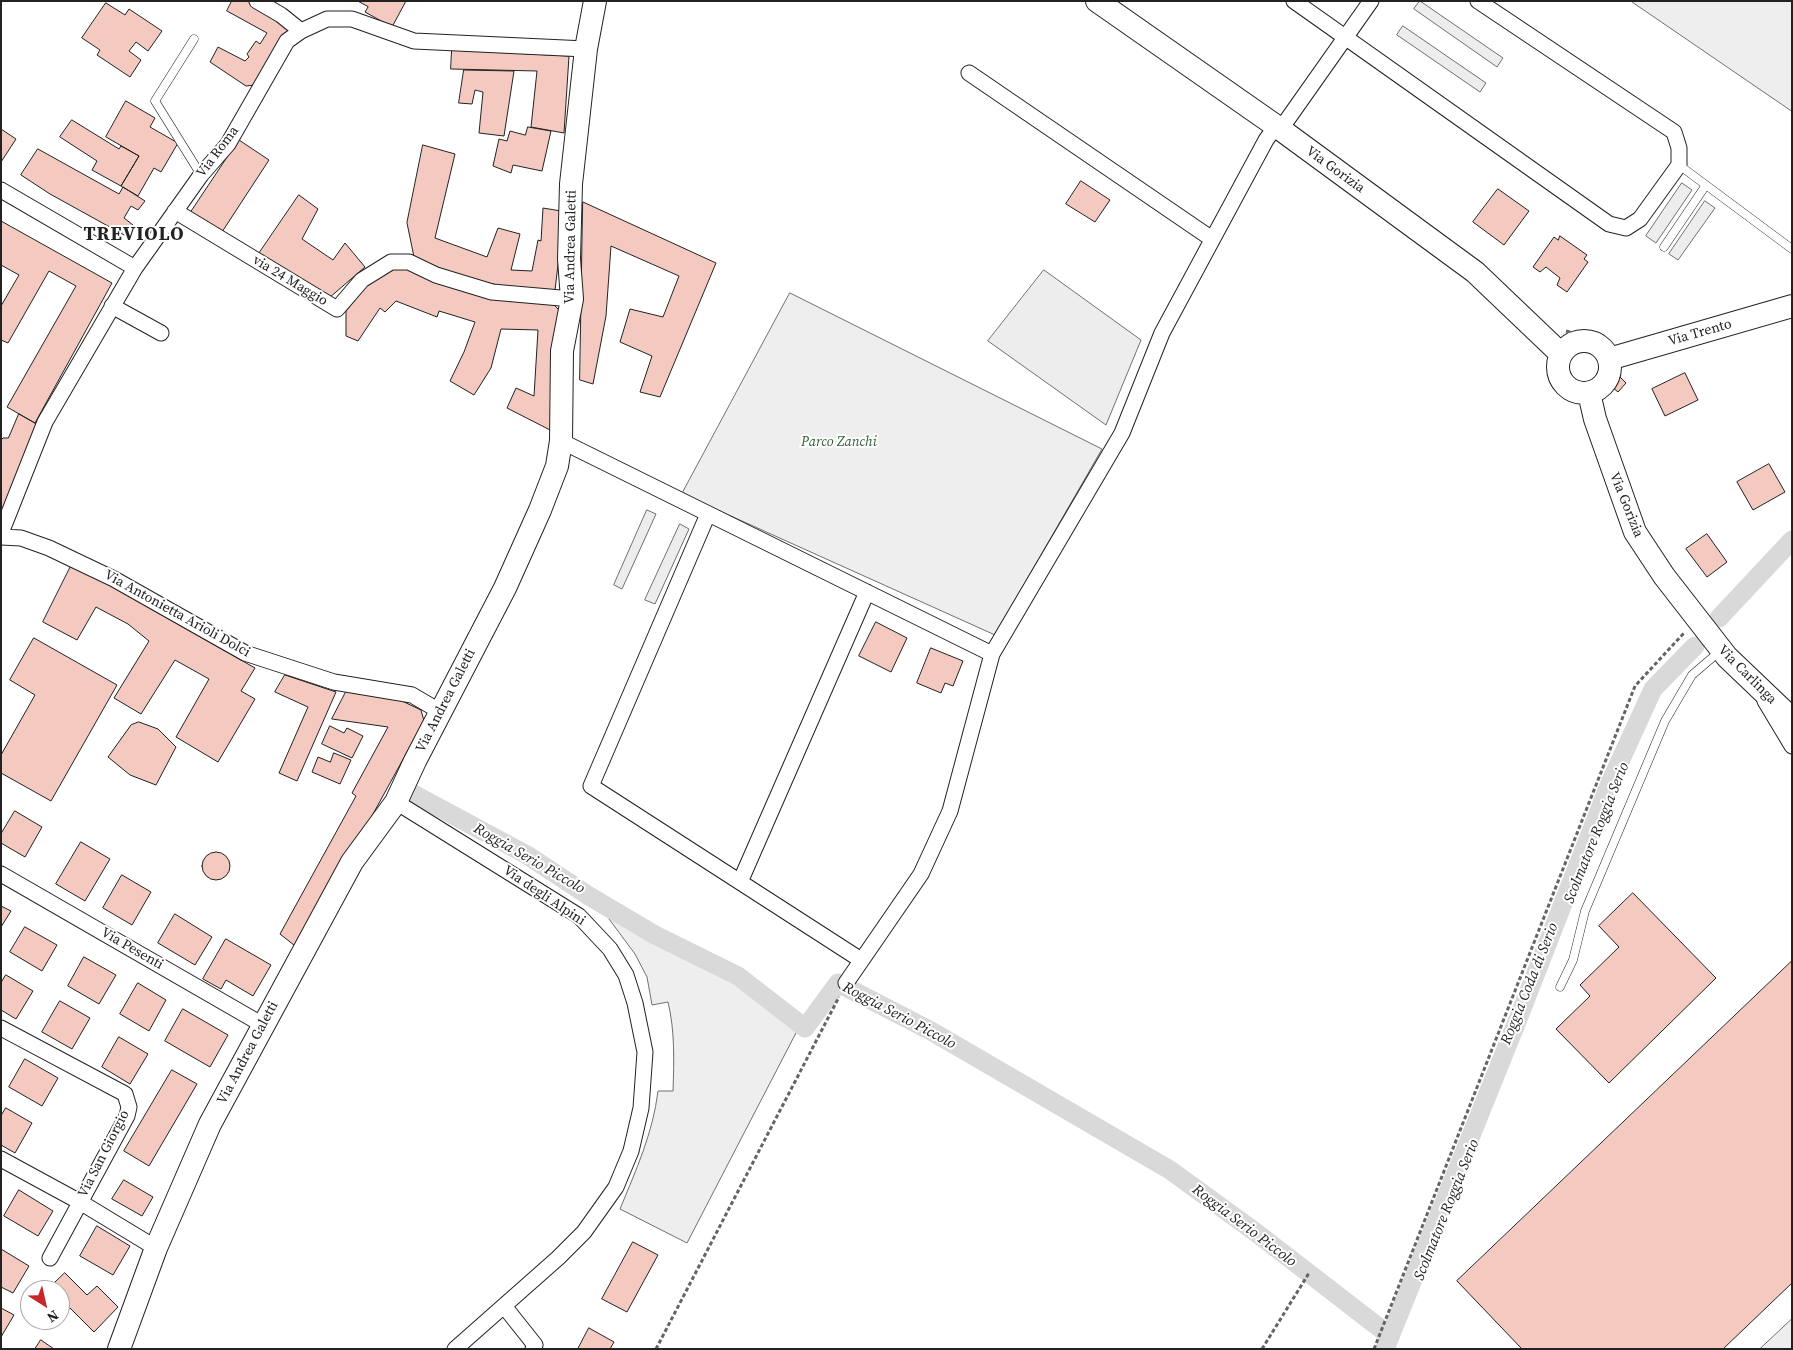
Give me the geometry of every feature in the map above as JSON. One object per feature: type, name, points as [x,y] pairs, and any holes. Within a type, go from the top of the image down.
[{"type":"street","points":[[257,1],[281,15],[300,31]]},
{"type":"street","name":"Via Andrea Galetti","points":[[119,1349],[156,1248],[210,1124],[352,862],[396,802],[504,588],[540,510],[557,466],[561,441],[562,351],[572,299],[569,259],[571,184],[586,49],[595,1]]},
{"type":"street","name":"Via Gorizia","points":[[1097,1],[1278,128],[1475,272],[1561,354]]},
{"type":"street","points":[[1294,1],[1609,224],[1626,228],[1640,219],[1679,165],[1679,148],[1674,132],[1478,1]]},
{"type":"street","points":[[846,983],[921,874],[950,811],[992,654],[1122,433],[1162,333],[1212,239],[1266,140],[1278,128],[1371,1]]},
{"type":"street","name":"Via Roma","points":[[1,533],[45,422],[112,306],[135,268],[201,175],[228,144],[287,41],[300,31],[327,19],[352,19],[414,41],[586,49]]},
{"type":"street","points":[[969,73],[1212,239]]},
{"type":"street","points":[[1,190],[135,268]]},
{"type":"street","name":"via 24 Maggio","points":[[175,212],[337,309],[362,280],[391,262],[410,262],[436,275],[492,292],[572,299]]},
{"type":"street","points":[[112,306],[161,333]]},
{"type":"street","name":"Via Trento","points":[[1609,351],[1792,306]]},
{"type":"street","points":[[1577,342],[1596,344],[1604,351],[1609,351],[1608,377],[1597,390],[1589,393],[1579,393],[1570,390],[1562,383],[1558,374],[1558,363],[1561,354],[1577,342]]},
{"type":"street","name":"Via Gorizia","points":[[1589,393],[1595,420],[1635,532],[1664,576],[1704,629]]},
{"type":"street","points":[[561,441],[992,654]]},
{"type":"street","points":[[708,514],[591,786],[861,960]]},
{"type":"street","name":"Via Antonietta Arioli Dolci","points":[[1,537],[21,538],[66,555],[114,579],[245,653],[334,682],[412,695],[441,712]]},
{"type":"street","points":[[740,882],[867,592]]},
{"type":"street","name":"Via Carlinga","points":[[1704,629],[1755,684],[1792,719]]},
{"type":"street","points":[[1755,684],[1792,746]]},
{"type":"street","name":"Via degli Alpini","points":[[396,802],[579,916],[610,949],[626,976],[635,1003],[645,1052],[641,1108],[632,1151],[616,1188],[584,1232],[455,1349]]},
{"type":"street","name":"Via Pesenti","points":[[1,874],[263,1025]]},
{"type":"street","name":"Via San Giorgio","points":[[1,1028],[125,1094],[129,1101],[127,1116],[50,1258]]},
{"type":"street","points":[[1,1158],[80,1202],[156,1248]]},
{"type":"street","points":[[504,1306],[535,1345],[533,1349]]},
{"type":"lane","points":[[194,39],[155,101],[201,175]]},
{"type":"lane","points":[[1679,165],[1792,249]]},
{"type":"lane","points":[[1664,247],[1706,185]]},
{"type":"lane","points":[[1560,987],[1573,960],[1585,911],[1665,721],[1692,675],[1721,649]]},
{"type":"path","points":[[1560,328],[1609,351]]},
{"type":"path","points":[[1374,1349],[1635,686],[1682,634]]},
{"type":"path","points":[[656,1349],[846,983]]},
{"type":"path","points":[[1262,1349],[1309,1273]]},
{"type":"green space","points":[[1631,1],[1792,1],[1792,111]]},
{"type":"green space","name":"Parco Zanchi","points":[[790,293],[1102,449],[995,635],[682,494]]},
{"type":"green space","points":[[614,915],[653,941],[732,979],[798,1029],[687,1243],[620,1209],[648,1137],[658,1091],[673,1091],[674,1046],[668,1002],[652,1005],[647,977],[635,954],[609,919]]},
{"type":"green space","points":[[1792,1319],[1792,1349],[1760,1349]]},
{"type":"shaded area","points":[[1420,1],[1503,58],[1497,67],[1414,9]]},
{"type":"shaded area","points":[[1403,26],[1486,83],[1480,92],[1397,35]]},
{"type":"shaded area","points":[[1682,183],[1692,190],[1656,243],[1646,236]]},
{"type":"shaded area","points":[[1705,201],[1715,208],[1678,260],[1669,254]]},
{"type":"shaded area","points":[[1044,270],[1141,340],[1106,425],[988,341]]},
{"type":"shaded area","points":[[647,510],[656,514],[622,589],[614,585]]},
{"type":"shaded area","points":[[680,524],[689,529],[655,604],[645,600]]},
{"type":"building","points":[[232,1],[250,1],[291,26],[255,85],[246,86],[210,62],[218,47],[245,61],[249,57],[247,54],[256,41],[260,44],[267,33],[227,11]]},
{"type":"building","points":[[358,1],[406,1],[392,27],[365,12],[368,7]]},
{"type":"building","points":[[106,3],[125,15],[129,9],[162,31],[148,51],[136,42],[129,51],[141,60],[130,77],[97,55],[100,50],[82,38]]},
{"type":"building","points":[[452,50],[569,56],[564,133],[531,127],[537,71],[451,69]]},
{"type":"building","points":[[464,70],[514,71],[504,136],[479,133],[483,92],[475,90],[472,104],[459,103]]},
{"type":"building","points":[[126,101],[155,118],[150,127],[178,143],[161,172],[154,168],[138,196],[121,186],[139,156],[106,137]]},
{"type":"building","points":[[72,120],[119,149],[121,146],[139,156],[121,186],[92,170],[97,161],[60,137]]},
{"type":"building","points":[[528,127],[551,131],[542,171],[513,165],[511,173],[493,166],[499,139],[507,141],[510,131],[525,135]]},
{"type":"building","points":[[1,129],[16,139],[1,162]]},
{"type":"building","points":[[239,140],[269,160],[222,232],[191,212]]},
{"type":"building","points":[[423,145],[455,154],[435,238],[487,257],[498,228],[520,234],[511,270],[532,271],[538,240],[541,241],[543,208],[561,211],[560,248],[555,290],[506,287],[458,276],[414,257],[407,223]]},
{"type":"building","points":[[38,149],[119,194],[123,187],[145,201],[138,210],[131,206],[124,218],[133,225],[126,236],[50,194],[21,175]]},
{"type":"building","points":[[1081,181],[1110,200],[1095,222],[1066,204]]},
{"type":"building","points":[[1498,189],[1529,211],[1504,245],[1473,222]]},
{"type":"building","points":[[299,195],[318,209],[302,239],[333,260],[345,243],[365,267],[329,298],[258,255]]},
{"type":"building","points":[[583,202],[716,263],[660,397],[640,392],[652,356],[620,342],[630,309],[663,317],[679,276],[611,246],[606,316],[593,384],[580,380]]},
{"type":"building","points":[[1,221],[112,283],[35,423],[7,407],[76,286],[49,271],[8,343],[1,340],[1,306],[19,275],[1,265]]},
{"type":"building","points":[[1560,236],[1587,255],[1584,259],[1588,262],[1567,292],[1557,285],[1560,278],[1546,267],[1540,272],[1533,267],[1554,237],[1558,240]]},
{"type":"building","points":[[403,266],[550,301],[560,311],[554,432],[507,408],[516,388],[534,396],[538,330],[501,329],[491,368],[474,395],[450,381],[464,352],[475,322],[439,311],[437,317],[396,301],[385,312],[380,308],[358,341],[346,336],[346,311],[370,282],[388,269]]},
{"type":"building","points":[[1685,373],[1698,400],[1665,416],[1652,389]]},
{"type":"building","points":[[1620,377],[1626,383],[1618,392],[1612,387]]},
{"type":"building","points":[[19,414],[40,426],[1,518],[1,440],[8,438]]},
{"type":"building","points":[[1769,464],[1785,492],[1753,510],[1737,482]]},
{"type":"building","points":[[1707,534],[1727,562],[1707,577],[1686,549]]},
{"type":"building","points":[[72,564],[255,668],[241,691],[255,699],[218,762],[176,737],[209,679],[175,660],[141,714],[114,698],[149,641],[128,624],[96,607],[77,640],[43,622]]},
{"type":"building","points":[[876,622],[907,638],[891,672],[859,656]]},
{"type":"building","points":[[34,638],[117,685],[51,801],[1,773],[1,755],[35,695],[10,680]]},
{"type":"building","points":[[931,648],[963,661],[953,686],[945,683],[941,693],[917,683]]},
{"type":"building","points":[[285,675],[336,692],[297,781],[279,773],[308,707],[275,692]]},
{"type":"building","points":[[347,690],[402,701],[421,710],[424,721],[299,949],[280,934],[356,796],[352,793],[388,727],[332,719]]},
{"type":"building","points":[[139,722],[158,729],[176,747],[156,785],[130,775],[108,757],[131,725]]},
{"type":"building","points":[[330,726],[344,733],[347,728],[363,736],[352,758],[322,744]]},
{"type":"building","points":[[334,753],[351,760],[340,784],[312,772],[318,757],[330,762]]},
{"type":"building","points":[[15,811],[42,827],[25,857],[1,843],[1,834]]},
{"type":"building","points":[[81,842],[110,859],[85,901],[56,884]]},
{"type":"building","points":[[216,852],[226,856],[230,866],[226,876],[216,880],[206,876],[202,866],[206,856]]},
{"type":"building","points":[[122,875],[151,892],[132,925],[103,908]]},
{"type":"building","points":[[1633,893],[1716,978],[1609,1083],[1556,1029],[1590,996],[1580,985],[1619,947],[1599,926]]},
{"type":"building","points":[[1,906],[11,911],[1,927]]},
{"type":"building","points":[[175,914],[212,937],[195,965],[158,943]]},
{"type":"building","points":[[25,927],[57,945],[42,971],[10,952]]},
{"type":"building","points":[[226,939],[271,965],[253,996],[226,980],[221,989],[203,979]]},
{"type":"building","points":[[84,957],[116,975],[99,1004],[68,986]]},
{"type":"building","points":[[1792,961],[1792,1283],[1723,1349],[1522,1349],[1457,1281]]},
{"type":"building","points":[[6,975],[33,991],[16,1019],[1,1010],[1,983]]},
{"type":"building","points":[[138,983],[166,1000],[149,1031],[120,1014]]},
{"type":"building","points":[[60,1001],[90,1018],[72,1049],[42,1032]]},
{"type":"building","points":[[183,1009],[228,1035],[210,1067],[165,1041]]},
{"type":"building","points":[[119,1037],[148,1054],[130,1084],[102,1067]]},
{"type":"building","points":[[25,1059],[58,1078],[42,1106],[9,1087]]},
{"type":"building","points":[[172,1070],[197,1084],[149,1166],[124,1151]]},
{"type":"building","points":[[6,1108],[32,1123],[15,1153],[1,1145],[1,1116]]},
{"type":"building","points":[[124,1180],[153,1197],[142,1216],[112,1199]]},
{"type":"building","points":[[19,1190],[53,1211],[38,1236],[4,1216]]},
{"type":"building","points":[[97,1226],[130,1246],[113,1275],[80,1256]]},
{"type":"building","points":[[633,1242],[658,1255],[627,1312],[602,1299]]},
{"type":"building","points":[[1,1249],[29,1266],[13,1293],[1,1287]]},
{"type":"building","points":[[65,1273],[87,1295],[97,1286],[118,1307],[94,1332],[70,1308],[70,1280],[58,1280]]},
{"type":"building","points":[[1,1308],[14,1315],[1,1337]]},
{"type":"building","points":[[589,1328],[614,1342],[610,1349],[578,1349]]},
{"type":"building","points":[[41,1340],[54,1349],[35,1349]]},
{"type":"waterway","name":"Roggia Coda di Serio","points":[[1719,618],[1792,540]]},
{"type":"waterway","name":"Roggia Coda di Serio","points":[[1385,1349],[1518,1019],[1610,783],[1653,689],[1695,646]]},
{"type":"waterway","name":"Roggia Serio Piccolo","points":[[408,791],[527,855],[589,896],[655,935],[738,976],[805,1028],[838,983],[931,1031],[1170,1170],[1258,1234],[1390,1336]]},
{"type":"district","name":"TREVIOLO","points":[[134,235]]},
{"type":"water label","name":"Scolmatore Roggia Serio","points":[[1597,833]]},
{"type":"water label","name":"Scolmatore Roggia Serio","points":[[1447,1210]]}]
